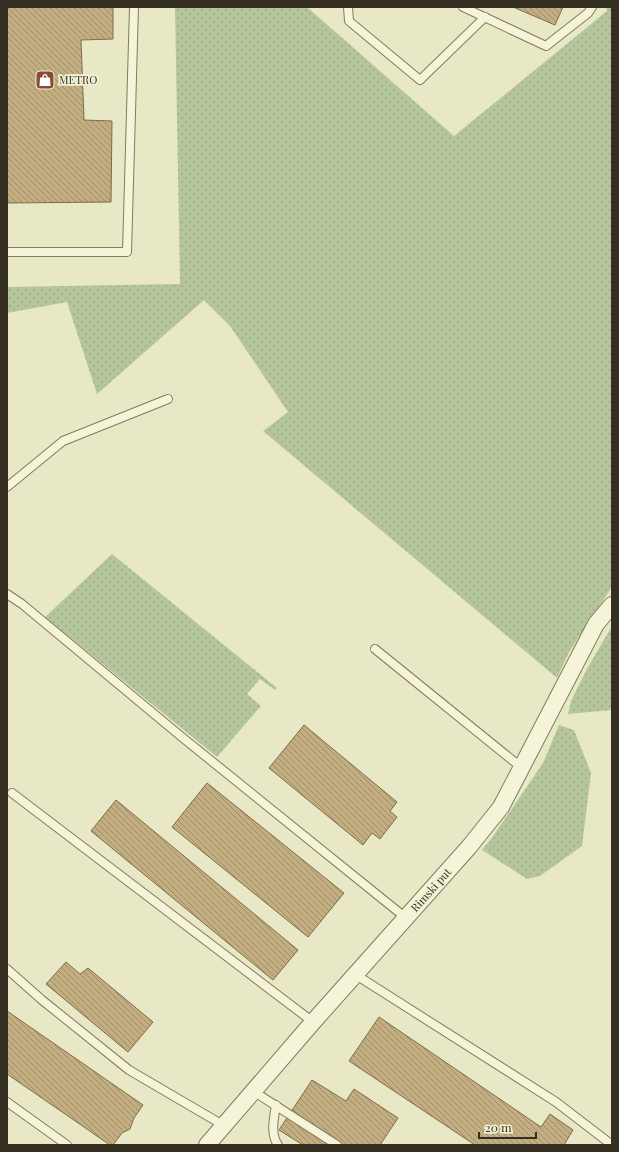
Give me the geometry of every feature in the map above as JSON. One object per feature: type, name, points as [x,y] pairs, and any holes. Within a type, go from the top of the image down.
[{"type":"street","name":"Rimski put","points":[[207,1145],[313,1022],[469,847],[501,806],[596,624],[612,605]]},
{"type":"lane","points":[[7,252],[127,252],[134,7]]},
{"type":"lane","points":[[348,7],[349,21],[420,80],[485,17]]},
{"type":"lane","points":[[464,7],[546,46],[588,13],[592,7]]},
{"type":"lane","points":[[7,487],[63,441],[168,399]]},
{"type":"lane","points":[[7,594],[22,604],[177,733],[406,918]]},
{"type":"lane","points":[[375,649],[522,768]]},
{"type":"lane","points":[[12,793],[313,1022]]},
{"type":"lane","points":[[7,969],[42,1000],[129,1070],[223,1125]]},
{"type":"lane","points":[[356,975],[556,1102],[612,1145]]},
{"type":"lane","points":[[253,1091],[337,1145]]},
{"type":"lane","points":[[7,1102],[67,1145]]},
{"type":"lane","points":[[276,1105],[273,1126],[278,1145]]},
{"type":"green space","points":[[175,7],[307,7],[454,136],[607,11],[606,7],[612,7],[612,587],[569,652],[557,678],[263,431],[288,412],[230,326],[204,300],[97,394],[67,302],[7,313],[7,287],[180,284]]},
{"type":"green space","points":[[112,554],[277,688],[275,690],[260,679],[247,694],[261,706],[217,757],[45,617]]},
{"type":"green space","points":[[612,626],[612,710],[568,714],[571,701],[588,667]]},
{"type":"green space","points":[[559,725],[574,730],[591,773],[582,846],[540,876],[527,879],[482,850],[543,763]]},
{"type":"building","name":"METRO","points":[[7,7],[113,7],[113,39],[81,40],[84,120],[112,121],[111,202],[7,203]]},
{"type":"building","points":[[513,7],[563,7],[555,25]]},
{"type":"building","points":[[304,725],[397,802],[390,811],[397,817],[380,839],[372,833],[363,845],[269,768]]},
{"type":"building","points":[[207,783],[344,893],[308,937],[172,827]]},
{"type":"building","points":[[116,800],[298,950],[273,980],[91,831]]},
{"type":"building","points":[[66,962],[80,974],[88,968],[153,1022],[128,1052],[46,984]]},
{"type":"building","points":[[7,1011],[143,1105],[134,1118],[130,1129],[122,1133],[113,1145],[110,1145],[7,1074]]},
{"type":"building","points":[[379,1017],[541,1127],[550,1114],[573,1130],[564,1145],[475,1145],[349,1061]]},
{"type":"building","points":[[312,1080],[346,1101],[354,1089],[398,1118],[380,1145],[303,1145],[279,1130]]},
{"type":"place","name":"METRO","points":[[45,80]]}]
